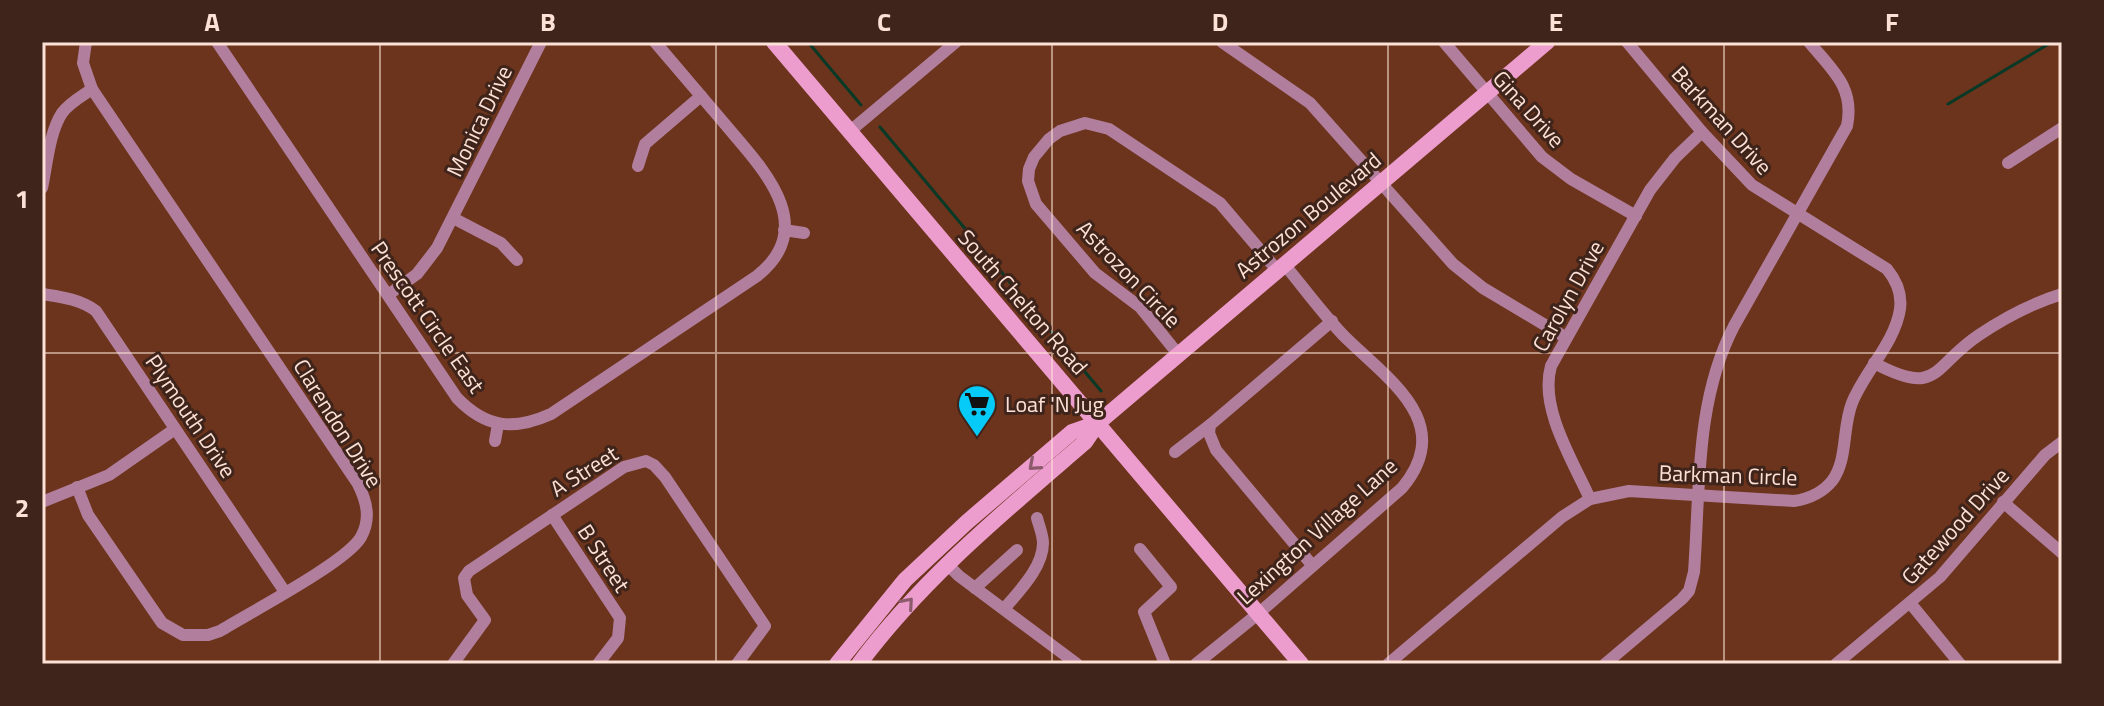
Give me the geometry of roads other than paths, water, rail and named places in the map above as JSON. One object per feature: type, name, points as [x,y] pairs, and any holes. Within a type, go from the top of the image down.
[{"type":"main road","name":"South Chelton Road","points":[[774,42],[1301,664]]},
{"type":"main road","name":"Astrozon Boulevard","points":[[863,663],[891,622],[946,563],[1085,442],[1098,423],[1547,42]]},
{"type":"main road","name":"Astrozon Boulevard","points":[[837,664],[878,610],[934,551],[1072,432],[1098,423]]},
{"type":"street","name":"Clarendon Drive","points":[[77,487],[88,515],[162,623],[183,635],[208,635],[220,631],[346,555],[356,545],[368,511],[358,484],[92,89],[83,63],[86,42]]},
{"type":"street","name":"Prescott Circle East","points":[[217,42],[457,398],[481,419],[498,424]]},
{"type":"street","name":"Monica Drive","points":[[388,295],[427,264],[541,42]]},
{"type":"street","points":[[495,441],[498,424],[535,421],[551,414],[757,276],[777,253],[784,230],[783,206],[774,185],[655,42]]},
{"type":"street","points":[[849,132],[956,42]]},
{"type":"street","points":[[1222,42],[1310,103],[1440,252],[1469,278],[1565,337]]},
{"type":"street","name":"Gina Drive","points":[[1444,42],[1542,157],[1571,179],[1636,216]]},
{"type":"street","name":"Barkman Drive","points":[[1627,42],[1702,132],[1752,185],[1799,213]]},
{"type":"street","points":[[1605,664],[1689,591],[1694,572],[1704,423],[1718,360],[1734,326],[1842,138],[1850,101],[1841,80],[1809,42]]},
{"type":"street","points":[[42,188],[62,114],[69,105],[92,89]]},
{"type":"street","points":[[638,166],[645,144],[701,96]]},
{"type":"street","name":"Astrozon Circle","points":[[1178,354],[1140,307],[1095,273],[1036,204],[1028,181],[1029,169],[1034,157],[1049,139],[1060,131],[1085,123],[1109,129],[1220,203],[1281,267]]},
{"type":"street","points":[[2008,163],[2062,128]]},
{"type":"street","name":"Carolyn Drive","points":[[1590,499],[1549,403],[1547,379],[1565,337],[1666,168],[1702,132]]},
{"type":"street","name":"Barkman Circle","points":[[1388,664],[1562,517],[1590,499],[1629,491],[1794,501],[1825,489],[1837,474],[1850,408],[1891,334],[1900,309],[1900,298],[1894,278],[1875,260],[1799,213]]},
{"type":"street","points":[[453,218],[501,243],[517,260]]},
{"type":"street","points":[[784,230],[804,233]]},
{"type":"street","name":"Lexington Village Lane","points":[[1196,664],[1402,488],[1416,466],[1422,442],[1418,417],[1408,400],[1281,267]]},
{"type":"street","name":"Plymouth Drive","points":[[42,294],[75,300],[96,311],[285,592]]},
{"type":"street","points":[[1874,363],[1902,377],[1932,375],[1976,336],[2026,308],[2062,294]]},
{"type":"street","points":[[1175,452],[1332,321]]},
{"type":"street","points":[[1210,425],[1209,433],[1216,450],[1312,565]]},
{"type":"street","points":[[42,502],[109,475],[175,429]]},
{"type":"street","name":"Gatewood Drive","points":[[1836,664],[1911,604],[1953,565],[2003,502],[2045,455],[2062,442]]},
{"type":"street","name":"A Street","points":[[453,664],[485,620],[467,595],[464,578],[476,565],[624,467],[646,461],[665,477],[765,626],[737,664]]},
{"type":"street","points":[[2003,502],[2062,553]]},
{"type":"street","name":"B Street","points":[[552,515],[624,623],[618,638],[598,664]]},
{"type":"street","points":[[1004,609],[1032,573],[1042,551],[1037,518]]},
{"type":"street","points":[[366,523],[381,526]]},
{"type":"street","points":[[1140,549],[1171,587],[1144,612],[1165,664]]},
{"type":"street","points":[[975,588],[1017,550]]},
{"type":"street","points":[[946,563],[1077,664]]},
{"type":"street","points":[[1911,604],[1960,664]]},
{"type":"street","points":[[848,650],[863,663]]},
{"type":"waterway","points":[[808,42],[861,105]]},
{"type":"waterway","points":[[1948,104],[2052,42]]},
{"type":"waterway","points":[[880,127],[1101,391]]},
{"type":"place","name":"Loaf 'N Jug","points":[[977,438]]}]
